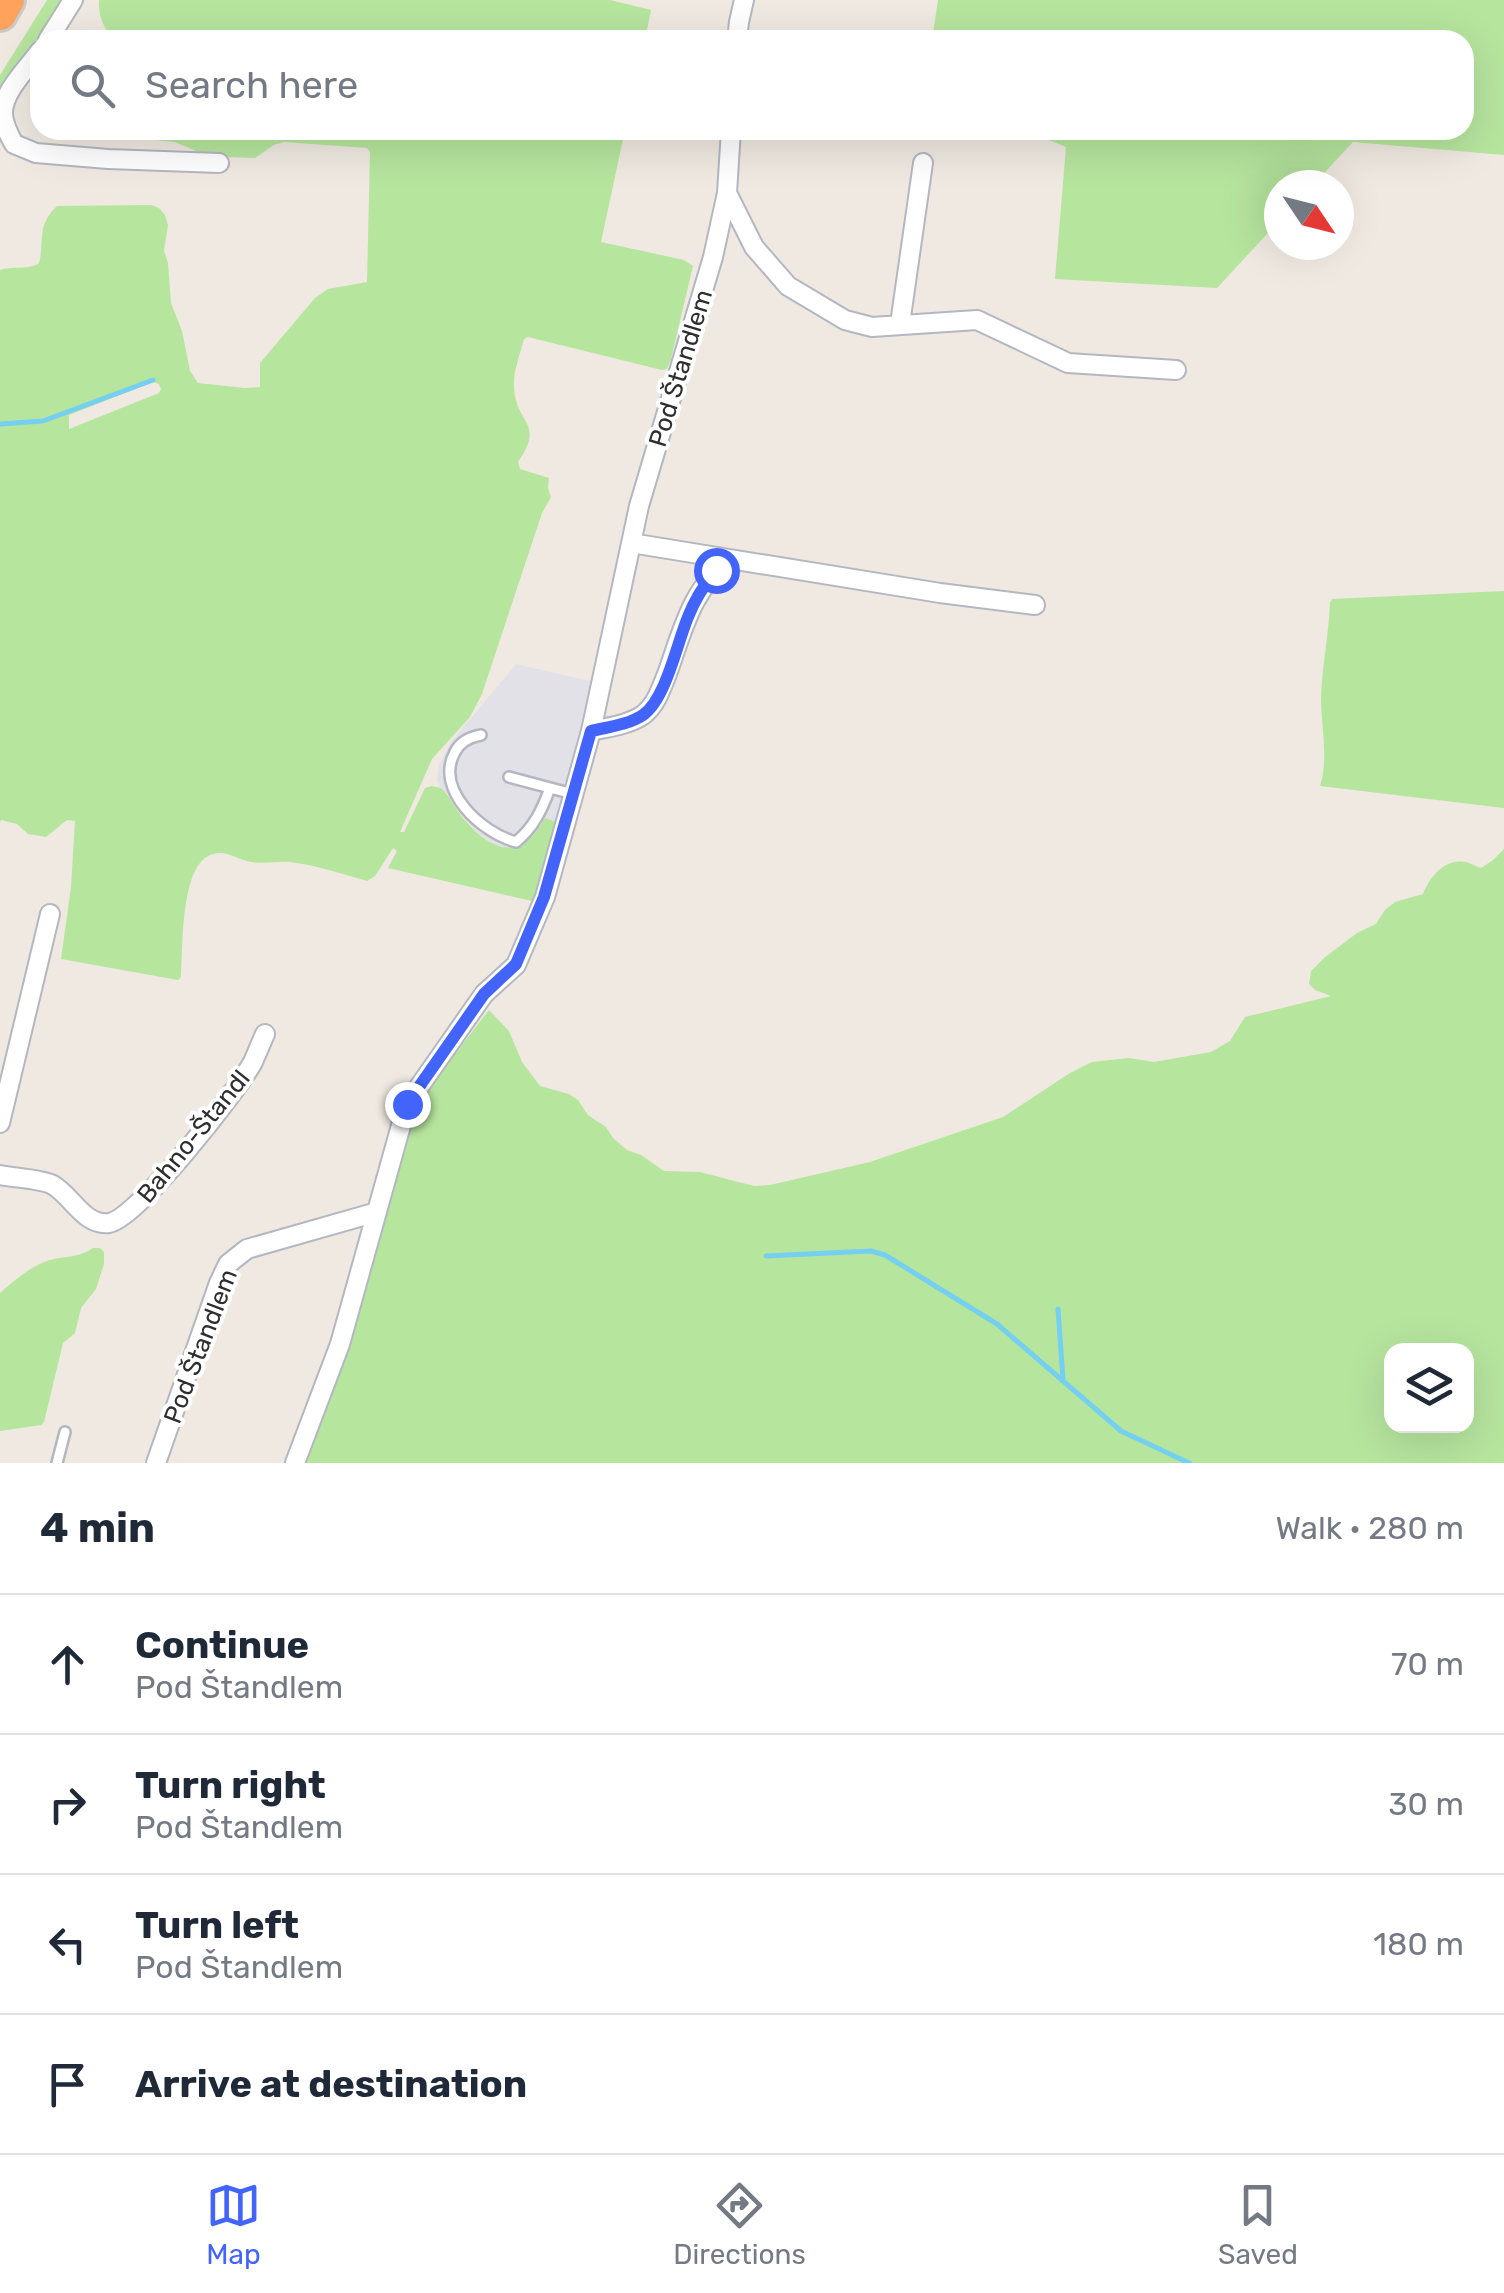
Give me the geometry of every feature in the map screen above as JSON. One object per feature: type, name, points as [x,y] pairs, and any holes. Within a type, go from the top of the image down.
[{"type":"highway","points":[[0,14],[8,0]]},
{"type":"street","points":[[54,30],[73,0]]},
{"type":"street","points":[[739,30],[744,0]]},
{"type":"street","points":[[30,65],[8,95],[3,113],[14,144],[54,155],[220,163]]},
{"type":"street","name":"Pod Štandlem","points":[[295,1463],[340,1344],[407,1104],[484,994],[516,964],[544,897],[591,731],[639,506],[713,257],[727,193],[731,140]]},
{"type":"street","points":[[900,324],[924,164]]},
{"type":"street","points":[[727,193],[754,247],[788,286],[844,320],[872,327],[976,320],[1068,363],[1176,370]]},
{"type":"street","points":[[631,543],[1035,605]]},
{"type":"street","points":[[591,731],[630,722],[647,712],[658,697],[702,588],[716,570],[732,560]]},
{"type":"street","points":[[0,1123],[50,914]]},
{"type":"street","name":"Bahno-Štandl","points":[[0,1176],[52,1184],[94,1220],[108,1224],[123,1218],[142,1202],[231,1094],[252,1064],[265,1034]]},
{"type":"street","name":"Pod Štandlem","points":[[156,1463],[228,1264],[247,1249],[377,1212]]},
{"type":"lane","points":[[481,735],[458,747],[449,777],[451,790],[477,822],[500,838],[516,842],[540,815],[550,788]]},
{"type":"lane","points":[[509,777],[573,794]]},
{"type":"lane","points":[[57,1463],[65,1432]]},
{"type":"shaded area","points":[[516,664],[594,682],[556,822],[545,818],[528,842],[509,849],[496,846],[473,829],[437,780],[439,765],[451,742]]},
{"type":"green space","points":[[47,0],[68,0],[47,30],[30,30],[30,54],[0,97],[0,75]]},
{"type":"green space","points":[[99,0],[610,0],[651,10],[647,30],[108,30]]},
{"type":"green space","points":[[938,0],[1504,0],[1504,155],[1353,142],[1327,170],[1264,170],[1264,237],[1217,288],[1055,279],[1066,147],[1049,140],[1474,140],[1474,30],[934,30]]},
{"type":"green space","points":[[155,140],[623,140],[601,242],[684,260],[693,266],[667,369],[524,339],[514,387],[529,439],[518,462],[520,469],[549,478],[551,497],[542,513],[482,694],[470,717],[432,759],[400,832],[404,832],[425,788],[432,786],[444,791],[482,836],[504,847],[525,842],[545,818],[556,822],[536,902],[388,868],[397,851],[393,848],[375,876],[367,881],[300,863],[251,862],[218,853],[202,860],[194,873],[185,908],[178,980],[61,959],[75,821],[67,820],[46,837],[28,834],[17,824],[1,820],[0,823],[0,270],[39,263],[44,227],[57,206],[159,208],[168,225],[164,251],[171,303],[182,331],[190,371],[198,383],[245,388],[260,387],[260,363],[315,298],[328,289],[367,282],[367,148],[284,142],[255,158],[196,151],[175,142]],"holes":[[[153,382],[161,389],[159,393],[69,429],[69,415]]]},
{"type":"green space","points":[[1504,591],[1504,808],[1320,786],[1324,754],[1322,686],[1332,599]]},
{"type":"green space","points":[[1504,849],[1504,1463],[301,1463],[406,1117],[489,1010],[509,1031],[522,1062],[540,1086],[578,1100],[588,1115],[606,1127],[627,1150],[664,1171],[700,1172],[754,1186],[770,1185],[870,1162],[1003,1117],[1092,1062],[1129,1058],[1154,1062],[1211,1052],[1230,1041],[1245,1017],[1331,996],[1309,984],[1311,971],[1357,933],[1376,924],[1395,902],[1423,894],[1434,875],[1445,866],[1458,862],[1481,868]]},
{"type":"green space","points":[[93,1248],[104,1252],[104,1264],[96,1289],[81,1308],[75,1333],[63,1343],[44,1422],[0,1431],[0,1293],[40,1264]]},
{"type":"waterway","points":[[0,424],[43,421],[153,380]]},
{"type":"waterway","points":[[766,1256],[871,1251],[885,1255],[997,1324],[1121,1431],[1189,1463]]},
{"type":"waterway","points":[[1058,1309],[1063,1379]]},
{"type":"route","points":[[407,1104],[484,994],[516,964],[544,897],[591,731],[630,722],[647,712],[658,697],[689,614],[716,570]]}]
